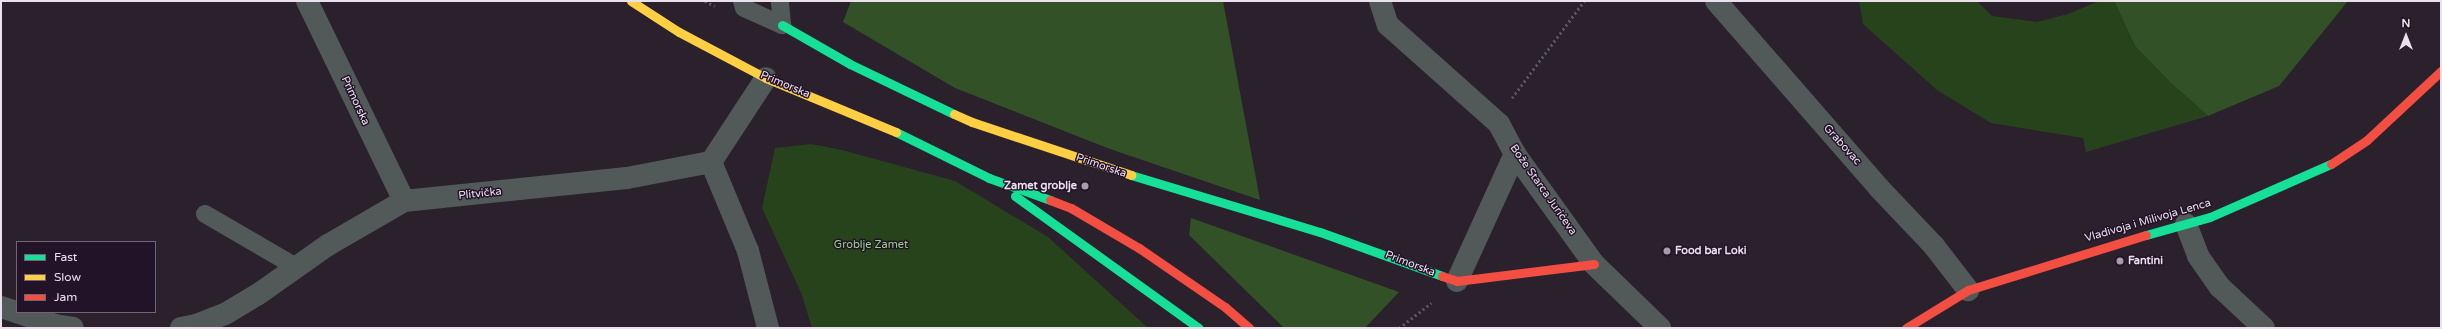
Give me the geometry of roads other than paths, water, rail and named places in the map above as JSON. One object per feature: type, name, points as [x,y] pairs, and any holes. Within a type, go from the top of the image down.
[{"type":"street","name":"Primorska","points":[[308,1],[404,201]]},
{"type":"street","name":"Primorska","points":[[631,1],[679,32],[766,78],[877,122],[989,178],[1071,208],[1139,248],[1225,307],[1249,328]]},
{"type":"street","name":"Bože Starca Jurićeva","points":[[1380,1],[1388,25],[1499,124],[1515,154],[1594,264],[1660,328]]},
{"type":"street","name":"Grabovac","points":[[1716,1],[1880,188],[1934,246],[1968,290]]},
{"type":"street","name":"Primorska","points":[[782,25],[850,64],[972,122],[1154,183],[1320,232],[1457,281],[1594,264]]},
{"type":"street","name":"Vladivoja i Milivoja Lenca","points":[[1906,328],[1968,290],[2106,246],[2210,217],[2330,165],[2366,140],[2441,71]]},
{"type":"street","points":[[766,78],[711,162],[748,250],[768,328]]},
{"type":"street","points":[[1457,281],[1515,154]]},
{"type":"street","name":"Plitvička","points":[[181,328],[196,325],[226,314],[328,245],[404,201],[628,178],[711,162]]},
{"type":"street","name":"Primorska","points":[[989,178],[1199,328]]},
{"type":"street","points":[[2186,224],[2198,256],[2220,287],[2264,328]]},
{"type":"street","points":[[1,307],[16,312]]},
{"type":"street","points":[[19,313],[55,325],[73,328]]},
{"type":"lane","points":[[742,1],[744,8],[782,25],[780,1]]},
{"type":"lane","points":[[205,214],[296,267]]},
{"type":"place","name":"Zamet groblje","points":[[1085,186]]},
{"type":"place","name":"Food bar Loki","points":[[1667,251]]},
{"type":"place","name":"Fantini","points":[[2120,261]]},
{"type":"park label","name":"Groblje Zamet","points":[[871,245]]}]
